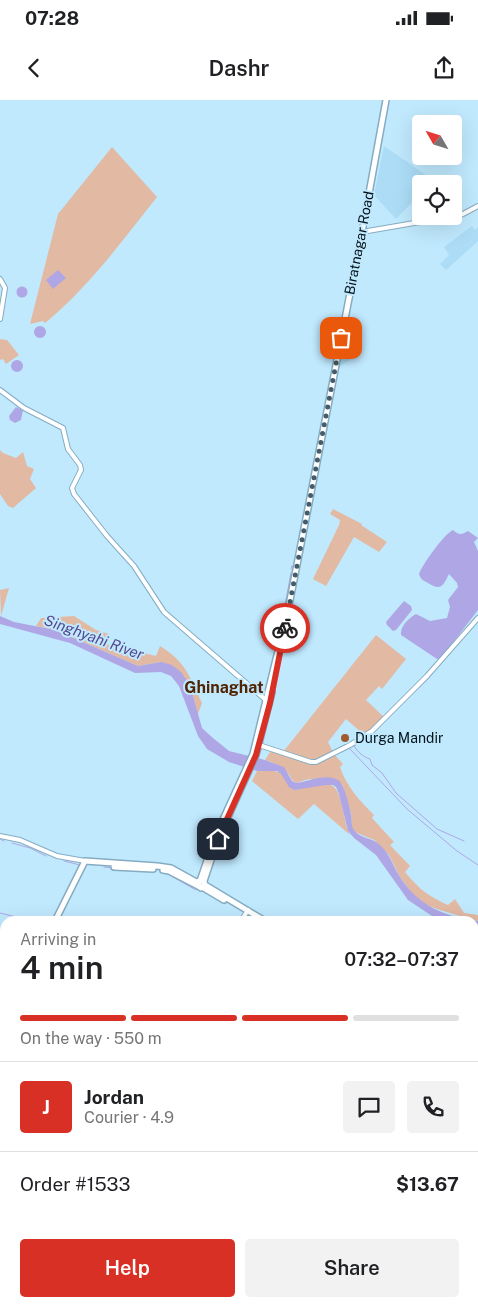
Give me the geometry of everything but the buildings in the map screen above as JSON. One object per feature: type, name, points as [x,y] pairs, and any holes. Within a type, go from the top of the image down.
[{"type":"main road","name":"Biratnagar Road","points":[[201,884],[218,839],[259,744],[269,702],[280,655],[279,650],[362,232],[386,100]]},
{"type":"main road","name":"Biratnagar Road","points":[[255,754],[269,702]]},
{"type":"main road","points":[[58,916],[84,863],[169,871],[201,884],[256,916]]},
{"type":"main road","points":[[248,911],[254,916]]},
{"type":"street","points":[[362,232],[443,220],[463,214],[478,206]]},
{"type":"street","points":[[0,279],[5,288],[0,319]]},
{"type":"street","points":[[0,390],[24,408],[63,428],[68,449],[81,470],[72,488],[74,494],[107,536],[134,566],[164,612],[269,702]]},
{"type":"street","points":[[259,744],[311,762],[316,762],[350,745],[372,731],[411,693],[478,618]]},
{"type":"street","points":[[0,836],[20,840],[58,856],[84,863]]},
{"type":"street","points":[[244,916],[248,911]]},
{"type":"shaded area","points":[[384,146],[426,175],[412,175],[412,202],[396,219],[374,195]]},
{"type":"shaded area","points":[[112,147],[157,197],[91,279],[61,309],[45,323],[43,321],[30,324],[58,214]]},
{"type":"shaded area","points":[[472,226],[475,230],[478,227],[478,241],[446,270],[440,264],[449,255],[444,247]]},
{"type":"shaded area","points":[[58,270],[66,278],[53,289],[46,280]]},
{"type":"shaded area","points":[[22,286],[28,292],[22,298],[16,292]]},
{"type":"shaded area","points":[[40,326],[46,332],[40,338],[34,332]]},
{"type":"shaded area","points":[[0,339],[7,340],[19,355],[6,364],[3,359],[0,360]]},
{"type":"shaded area","points":[[349,348],[357,355],[336,369],[339,353],[343,353]]},
{"type":"shaded area","points":[[17,360],[23,366],[17,372],[11,366]]},
{"type":"shaded area","points":[[16,407],[23,410],[21,420],[15,423],[10,420],[9,416]]},
{"type":"shaded area","points":[[0,450],[16,458],[23,452],[27,466],[34,469],[30,479],[36,488],[13,508],[8,506],[0,494]]},
{"type":"shaded area","points":[[333,509],[362,524],[387,542],[379,552],[354,537],[326,586],[313,579],[339,525],[340,520],[330,514]]},
{"type":"shaded area","points":[[453,530],[460,534],[468,531],[478,538],[474,542],[478,551],[478,610],[441,658],[437,659],[401,635],[401,632],[406,623],[416,614],[430,621],[447,618],[450,607],[448,600],[458,587],[457,583],[449,574],[441,586],[436,587],[422,580],[419,574],[444,537]]},
{"type":"shaded area","points":[[9,588],[1,616],[0,590]]},
{"type":"shaded area","points":[[404,601],[411,606],[412,610],[396,630],[393,631],[386,622]]},
{"type":"shaded area","points":[[0,616],[14,622],[55,630],[138,666],[161,662],[172,665],[181,672],[190,685],[202,728],[213,738],[229,751],[284,767],[292,781],[296,783],[327,777],[338,780],[346,796],[352,827],[356,833],[377,843],[383,849],[400,877],[415,896],[424,903],[452,916],[432,916],[408,900],[376,855],[348,831],[336,787],[326,785],[294,790],[289,787],[277,771],[257,771],[229,762],[207,749],[198,736],[179,686],[171,676],[161,672],[135,673],[70,643],[0,624]]},
{"type":"shaded area","points":[[74,616],[96,630],[109,634],[106,644],[156,656],[160,646],[169,652],[182,664],[194,685],[202,703],[198,714],[190,685],[161,662],[138,666],[55,630],[36,626],[41,618]]},
{"type":"shaded area","points":[[376,635],[406,659],[382,689],[379,686],[366,700],[385,718],[365,736],[346,719],[328,742],[334,754],[343,764],[340,767],[350,787],[374,815],[372,818],[394,842],[390,845],[410,866],[405,872],[429,895],[448,905],[455,899],[464,913],[478,916],[459,916],[437,909],[424,904],[413,895],[400,877],[389,855],[374,840],[355,832],[352,828],[351,813],[342,784],[309,779],[296,783],[283,768],[265,760],[272,749],[283,752]]},
{"type":"shaded area","points":[[257,771],[278,772],[294,790],[321,785],[334,787],[338,792],[350,835],[314,804],[298,819],[252,781]]},
{"type":"waterway","points":[[277,648],[291,573]]},
{"type":"waterway","points":[[395,710],[429,678]]},
{"type":"waterway","points":[[370,730],[403,698]]},
{"type":"waterway","points":[[373,733],[354,746],[357,750],[363,756],[370,759],[372,765],[382,773],[396,793],[437,829],[464,841]]},
{"type":"waterway","points":[[350,749],[407,809],[457,851],[478,865]]},
{"type":"waterway","points":[[0,839],[4,841]]},
{"type":"waterway","points":[[12,843],[30,848],[46,856]]},
{"type":"waterway","points":[[64,861],[80,865]]},
{"type":"waterway","points":[[104,867],[113,868]]},
{"type":"waterway","points":[[166,873],[196,890]]},
{"type":"waterway","points":[[0,913],[12,916]]},
{"type":"way so far","points":[[285,628],[341,338]]},
{"type":"place","name":"Durga Mandir","points":[[345,738]]},
{"type":"district","name":"Ghinaghat","points":[[224,687]]},
{"type":"route","points":[[218,839],[256,755],[270,703],[280,655],[279,650],[285,628]]},
{"type":"water label","name":"Singhyahi River","points":[[94,637]]}]
